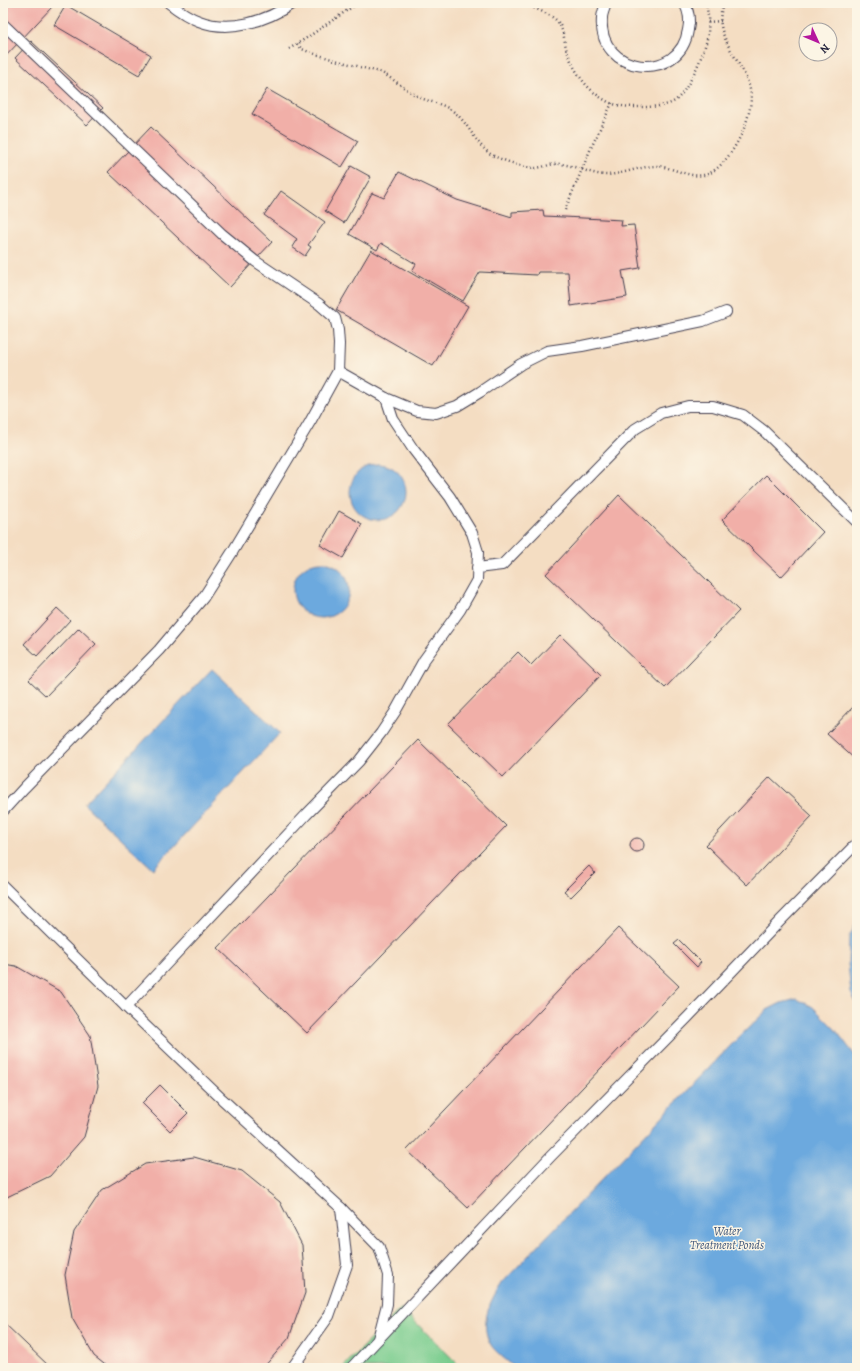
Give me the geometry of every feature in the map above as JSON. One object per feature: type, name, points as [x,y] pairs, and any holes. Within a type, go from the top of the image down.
[{"type":"lane","points":[[169,3],[178,10],[199,21],[220,26],[240,25],[264,19],[293,3]]},
{"type":"lane","points":[[606,3],[602,16],[602,31],[607,44],[616,56],[622,60],[629,64],[643,67],[657,65],[670,59],[681,49],[688,36],[690,21],[687,7],[684,3]]},
{"type":"lane","points":[[3,24],[222,234],[256,261],[319,304],[335,318],[339,337],[338,371],[310,422],[233,551],[203,598],[159,650],[3,811]]},
{"type":"lane","points":[[338,371],[386,398],[417,411],[436,413],[457,406],[521,364],[547,351],[582,346],[703,321],[726,312]]},
{"type":"lane","points":[[126,1007],[306,815],[359,761],[388,723],[424,660],[460,610],[477,580],[478,552],[472,533],[450,497],[412,449],[393,419],[386,398]]},
{"type":"lane","points":[[477,568],[502,565],[635,429],[661,413],[688,406],[713,406],[743,415],[764,432],[857,522]]},
{"type":"lane","points":[[351,1368],[551,1156],[857,843]]},
{"type":"lane","points":[[3,886],[222,1099],[342,1208],[379,1246],[388,1275],[387,1304],[377,1340]]},
{"type":"lane","points":[[292,1368],[329,1316],[347,1265],[342,1208]]},
{"type":"path","points":[[289,48],[358,3]]},
{"type":"path","points":[[297,44],[308,52],[379,72],[419,97],[446,106],[459,116],[479,145],[495,157],[535,168],[552,164],[560,164],[607,175],[657,166],[684,174],[697,175],[709,173],[726,160],[743,130],[749,111],[751,98],[749,86],[725,38],[721,26],[721,9],[724,3]]},
{"type":"path","points":[[708,22],[721,21]]},
{"type":"path","points":[[565,210],[612,103]]},
{"type":"green space","points":[[401,1308],[462,1368],[342,1368]]},
{"type":"water","points":[[378,464],[389,466],[398,472],[404,481],[406,492],[404,503],[398,512],[389,518],[378,520],[367,518],[358,512],[352,503],[350,492],[352,481],[358,472],[367,466]]},
{"type":"water","points":[[321,562],[332,564],[341,570],[347,579],[349,590],[347,601],[341,610],[332,616],[321,618],[310,616],[301,610],[295,601],[293,590],[295,579],[301,570],[310,564]]},
{"type":"water","points":[[212,669],[280,733],[153,869],[84,804]]},
{"type":"water","points":[[857,922],[857,1004],[851,993],[848,963],[849,937]]},
{"type":"water","name":"Water Treatment Ponds","points":[[797,999],[813,1007],[834,1028],[857,1058],[857,1368],[515,1368],[493,1348],[487,1337],[486,1320],[488,1312],[494,1296],[503,1282],[734,1042],[767,1010],[781,1003]]},
{"type":"building","points":[[3,3],[48,3],[52,7],[3,59]]},
{"type":"building","points":[[66,5],[151,55],[139,75],[54,25]]},
{"type":"building","points":[[31,41],[103,108],[87,125],[15,58]]},
{"type":"building","points":[[267,89],[358,141],[342,167],[252,114]]},
{"type":"building","points":[[151,127],[272,242],[230,287],[108,172]]},
{"type":"building","points":[[351,166],[371,177],[344,223],[325,211]]},
{"type":"building","points":[[399,172],[457,200],[512,217],[512,212],[543,210],[544,216],[622,220],[621,226],[634,225],[640,268],[622,271],[627,297],[571,306],[568,272],[538,272],[537,275],[480,272],[463,301],[412,271],[416,264],[381,243],[377,250],[349,234],[372,193],[384,198]]},
{"type":"building","points":[[281,191],[325,222],[308,245],[311,247],[305,256],[292,247],[297,239],[264,215]]},
{"type":"building","points":[[371,250],[468,306],[433,366],[336,310]]},
{"type":"building","points":[[766,475],[823,532],[781,577],[722,520]]},
{"type":"building","points":[[619,495],[739,611],[665,688],[546,574]]},
{"type":"building","points":[[339,511],[362,524],[343,558],[320,545]]},
{"type":"building","points":[[57,608],[70,620],[37,656],[24,644]]},
{"type":"building","points":[[79,628],[96,644],[46,696],[29,680]]},
{"type":"building","points":[[560,635],[601,675],[503,777],[448,724],[518,652],[531,665]]},
{"type":"building","points":[[857,703],[857,761],[827,734]]},
{"type":"building","points":[[418,740],[506,826],[307,1033],[218,948]]},
{"type":"building","points":[[770,777],[812,816],[747,885],[706,845]]},
{"type":"building","points":[[637,838],[642,840],[644,845],[642,850],[637,852],[632,850],[630,845],[632,840]]},
{"type":"building","points":[[589,866],[595,873],[571,897],[564,891]]},
{"type":"building","points":[[618,928],[679,986],[468,1208],[407,1150]]},
{"type":"building","points":[[679,940],[701,962],[697,967],[674,944]]},
{"type":"building","points":[[3,964],[16,966],[61,992],[90,1035],[98,1086],[84,1137],[50,1176],[7,1197],[3,1197]]},
{"type":"building","points":[[160,1085],[188,1113],[170,1131],[142,1103]]},
{"type":"building","points":[[194,1157],[242,1171],[280,1202],[302,1245],[305,1293],[289,1338],[263,1368],[109,1368],[94,1356],[72,1318],[65,1275],[74,1232],[102,1190],[145,1164]]},
{"type":"building","points":[[3,1322],[51,1368],[3,1368]]}]
